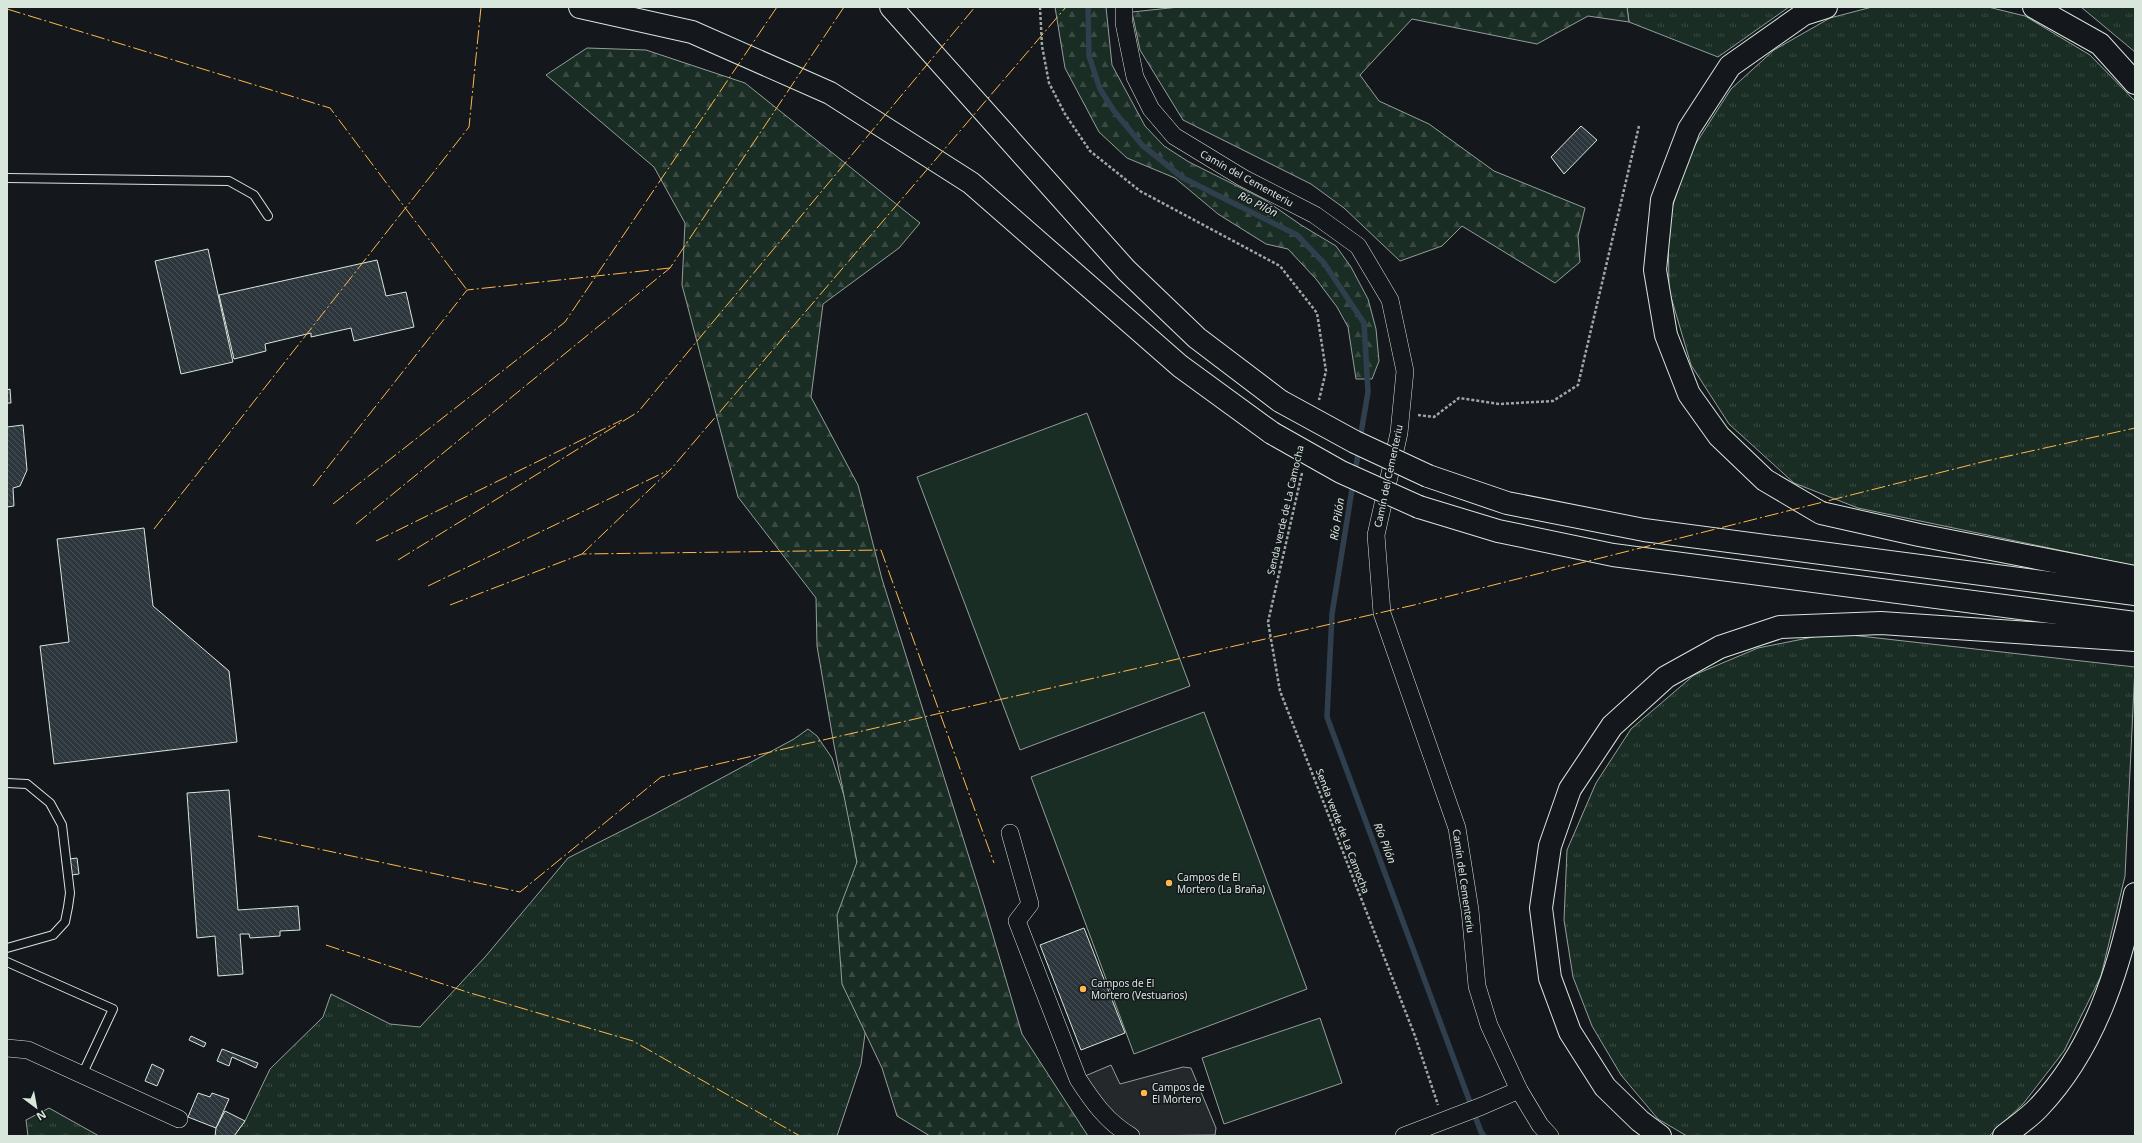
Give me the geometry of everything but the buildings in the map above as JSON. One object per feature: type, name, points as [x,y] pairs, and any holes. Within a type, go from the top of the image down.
[{"type":"highway","points":[[580,7],[692,32],[830,93],[971,183],[1180,366],[1272,433],[1341,472],[1418,507],[1498,531],[1613,555],[2133,632]]},
{"type":"highway","points":[[891,7],[1126,270],[1197,338],[1280,401],[1355,442],[1428,476],[1507,503],[1644,530],[2135,594]]},
{"type":"highway","points":[[1826,7],[1804,14],[1730,66],[1689,130],[1662,200],[1655,270],[1666,335],[1689,394],[1719,436],[1766,480],[1821,513],[1919,535],[2135,577]]},
{"type":"highway","points":[[2034,7],[2100,44],[2135,83]]},
{"type":"highway","points":[[1660,1136],[1640,1121],[1605,1087],[1570,1032],[1550,978],[1541,908],[1550,846],[1570,789],[1612,726],[1666,677],[1720,647],[1780,627],[1881,623],[2133,632]]},
{"type":"highway","points":[[2004,1136],[2039,1107],[2073,1063],[2100,1016],[2129,925],[2135,894]]},
{"type":"street","name":"Camín del Cementeriu","points":[[1124,7],[1124,23],[1135,77],[1151,109],[1174,136],[1243,178],[1315,215],[1358,246],[1390,300],[1405,371],[1399,433],[1376,535],[1382,613],[1457,828],[1470,910],[1477,986],[1489,1025],[1519,1090],[1540,1124],[1550,1136]]},
{"type":"street","points":[[1010,833],[1030,904],[1017,921],[1078,1079],[1093,1102],[1115,1126],[1131,1136]]},
{"type":"street","points":[[7,1048],[28,1050],[179,1119]]},
{"type":"street","points":[[1404,1136],[1519,1090]]},
{"type":"lane","points":[[7,178],[229,181],[254,195],[268,216]]},
{"type":"lane","points":[[7,783],[27,784],[50,803],[62,825],[70,893],[65,922],[53,935],[7,948]]},
{"type":"lane","points":[[7,962],[113,1009],[82,1075]]},
{"type":"path","points":[[1040,7],[1042,46],[1049,83],[1065,114],[1090,151],[1140,191],[1280,266],[1317,313],[1326,371],[1319,402]]},
{"type":"path","points":[[1401,413],[1434,417],[1459,398],[1498,404],[1553,401],[1578,385],[1639,126]]},
{"type":"path","name":"Senda verde de La Camocha","points":[[1303,470],[1268,622],[1280,691],[1415,1036],[1444,1121]]},
{"type":"green space","points":[[1055,7],[1106,7],[1112,65],[1145,126],[1164,146],[1189,162],[1265,200],[1301,225],[1336,246],[1351,267],[1368,299],[1376,329],[1379,361],[1372,379],[1356,379],[1348,327],[1337,307],[1316,279],[1288,249],[1266,244],[1218,214],[1175,178],[1127,158],[1099,132],[1065,68]]},
{"type":"green space","points":[[1179,7],[1627,7],[1629,22],[1588,16],[1537,44],[1412,19],[1360,75],[1379,101],[1429,124],[1494,171],[1585,208],[1578,236],[1580,262],[1555,283],[1462,226],[1442,246],[1400,261],[1344,208],[1311,184],[1183,120],[1140,50],[1132,12]]},
{"type":"green space","points":[[1627,7],[1789,7],[1718,57],[1629,22]]},
{"type":"green space","points":[[1872,7],[1988,7],[2025,16],[2090,55],[2135,101],[2135,566],[1858,508],[1794,483],[1729,424],[1691,365],[1669,290],[1668,220],[1691,151],[1731,89],[1774,50],[1830,18]]},
{"type":"green space","points":[[2081,7],[2135,7],[2135,52]]},
{"type":"green space","points":[[587,48],[646,50],[745,83],[920,223],[899,248],[823,304],[811,397],[858,485],[882,579],[984,905],[1022,1034],[1088,1136],[930,1136],[897,1116],[882,1068],[842,984],[837,915],[857,862],[834,745],[817,646],[816,598],[738,497],[682,285],[685,223],[654,167],[546,75]]},
{"type":"green space","points":[[1087,413],[1190,686],[1020,750],[917,477]]},
{"type":"green space","points":[[1833,633],[2135,667],[2125,876],[2101,976],[2064,1051],[2023,1104],[1989,1136],[1687,1136],[1658,1119],[1621,1075],[1592,1026],[1573,977],[1564,920],[1567,850],[1596,783],[1631,729],[1694,675],[1758,648]]},
{"type":"green space","name":"Campos de El Mortero (La Braña)","points":[[1204,712],[1307,989],[1134,1054],[1031,777]]},
{"type":"green space","points":[[808,729],[817,736],[832,758],[847,805],[862,892],[873,973],[861,1064],[837,1136],[234,1136],[245,1121],[270,1069],[323,1017],[331,994],[390,1024],[420,1027],[485,957],[568,858],[653,815],[794,739]]},
{"type":"green space","points":[[1320,1018],[1342,1083],[1224,1124],[1202,1058]]},
{"type":"green space","points":[[49,1108],[99,1136],[28,1136],[26,1120]]},
{"type":"shaded area","name":"Campos de El Mortero","points":[[1111,1065],[1120,1084],[1183,1067],[1191,1068],[1216,1128],[1215,1135],[1131,1136],[1078,1079]]},
{"type":"waterway","name":"Río Pilón","points":[[1088,7],[1089,56],[1100,89],[1114,111],[1142,145],[1183,178],[1297,235],[1324,263],[1364,323],[1368,392],[1360,439]]},
{"type":"waterway","name":"Río Pilón","points":[[1355,472],[1359,449]]},
{"type":"waterway","name":"Río Pilón","points":[[1353,483],[1332,614],[1327,717],[1481,1132],[1484,1136]]},
{"type":"power","points":[[154,529],[469,127],[481,7]]},
{"type":"power","points":[[333,504],[565,322],[777,7]]},
{"type":"power","points":[[356,524],[670,268],[844,7]]},
{"type":"power","points":[[398,560],[638,412],[975,7]]},
{"type":"power","points":[[582,554],[671,469],[1066,7]]},
{"type":"power","points":[[7,9],[330,108],[467,290]]},
{"type":"power","points":[[313,486],[467,290],[670,268]]},
{"type":"power","points":[[376,541],[622,420]]},
{"type":"power","points":[[258,836],[520,892],[661,777],[1414,605],[1986,461],[2135,428]]},
{"type":"power","points":[[428,586],[667,471]]},
{"type":"power","points":[[450,605],[582,554],[881,550],[994,863]]},
{"type":"power","points":[[326,945],[467,992],[633,1041],[800,1136]]},
{"type":"place","name":"Campos de El Mortero (La Braña)","points":[[1169,883]]},
{"type":"place","name":"Campos de El Mortero (Vestuarios)","points":[[1083,989]]},
{"type":"place","name":"Campos de El Mortero","points":[[1144,1093]]}]
